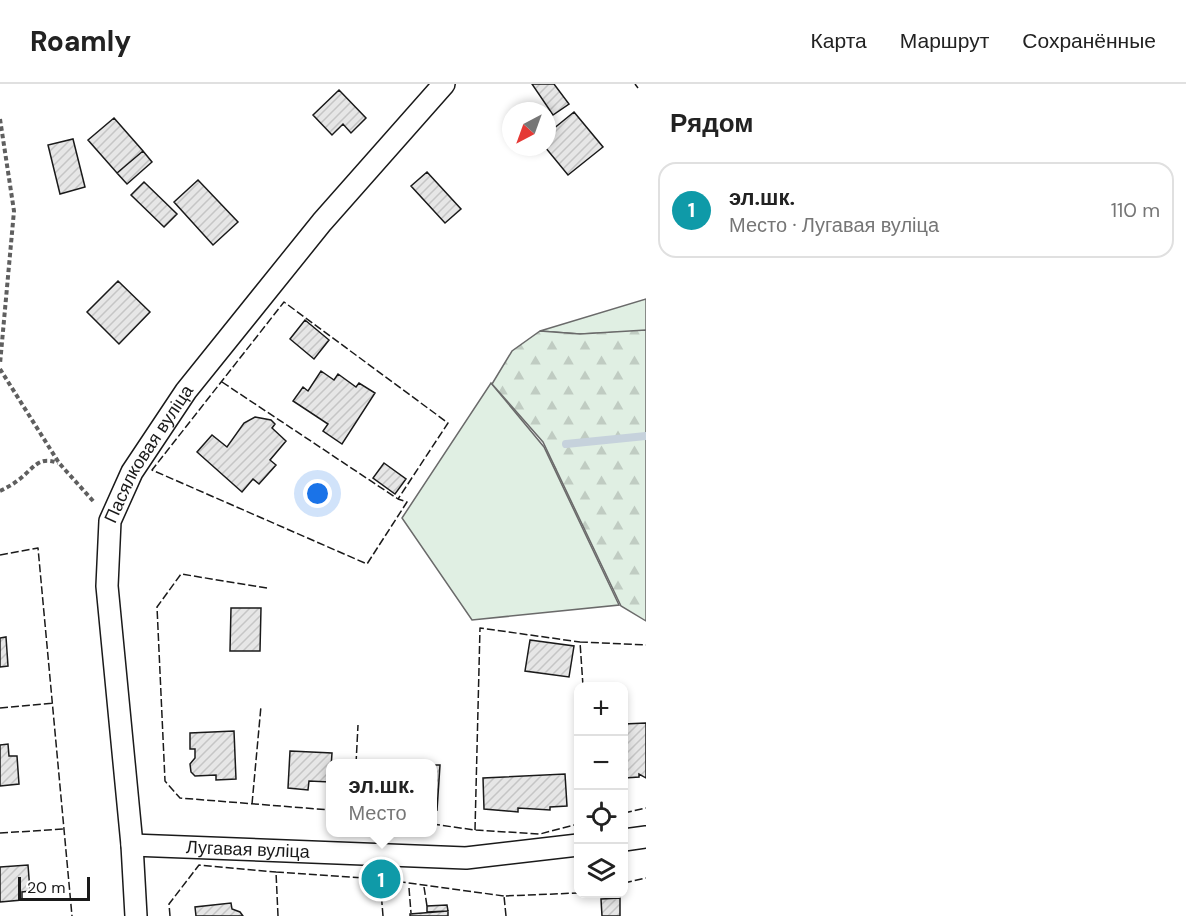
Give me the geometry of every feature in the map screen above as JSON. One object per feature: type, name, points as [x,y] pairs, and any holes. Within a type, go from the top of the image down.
[{"type":"street","name":"Пасялковая вуліца","points":[[136,916],[132,845],[107,586],[110,521],[132,472],[186,391],[322,222],[444,84]]},
{"type":"street","points":[[628,839],[646,837]]},
{"type":"street","name":"Лугавая вуліца","points":[[132,845],[466,858],[574,846]]},
{"type":"path","points":[[0,119],[14,211],[0,364]]},
{"type":"path","points":[[0,369],[59,463],[110,521]]},
{"type":"path","points":[[0,491],[18,481],[38,461],[47,459],[59,463]]},
{"type":"green space","points":[[646,299],[646,331],[580,334],[540,331]]},
{"type":"green space","points":[[646,330],[646,621],[621,606],[543,442],[492,384],[512,351],[540,331],[580,334]]},
{"type":"green space","points":[[491,383],[544,447],[619,605],[472,620],[402,518]]},
{"type":"building","points":[[532,84],[554,84],[569,104],[556,113],[556,102],[544,102]]},
{"type":"building","points":[[339,90],[366,118],[351,133],[343,124],[332,135],[313,115]]},
{"type":"building","points":[[574,112],[603,147],[568,175],[552,156],[556,156],[556,127]]},
{"type":"building","points":[[114,118],[143,151],[117,173],[88,140]]},
{"type":"building","points":[[73,139],[85,187],[60,194],[48,145]]},
{"type":"building","points":[[143,151],[152,162],[127,184],[117,173]]},
{"type":"building","points":[[427,172],[461,209],[445,223],[411,186]]},
{"type":"building","points":[[198,180],[238,222],[213,245],[174,202]]},
{"type":"building","points":[[144,182],[177,214],[164,227],[131,195]]},
{"type":"building","points":[[118,281],[150,312],[119,344],[87,312]]},
{"type":"building","points":[[305,320],[329,340],[314,359],[290,339]]},
{"type":"building","points":[[321,371],[334,380],[338,374],[356,387],[359,383],[375,393],[342,444],[323,431],[328,424],[293,401],[303,387],[308,391]]},
{"type":"building","points":[[255,417],[271,420],[275,424],[272,428],[286,441],[270,460],[276,465],[259,484],[253,479],[242,492],[197,452],[212,435],[227,447],[244,423]]},
{"type":"building","points":[[384,463],[406,479],[395,494],[373,478]]},
{"type":"building","points":[[231,608],[261,608],[260,651],[230,651]]},
{"type":"building","points":[[6,637],[8,666],[0,667],[0,638]]},
{"type":"building","points":[[530,640],[574,646],[569,677],[525,671]]},
{"type":"building","points":[[646,723],[646,778],[639,774],[639,777],[628,778],[628,724]]},
{"type":"building","points":[[234,731],[236,779],[216,780],[216,775],[195,776],[191,772],[190,764],[195,758],[195,749],[190,749],[190,733]]},
{"type":"building","points":[[8,744],[9,756],[17,756],[19,784],[0,786],[0,745]]},
{"type":"building","points":[[290,751],[332,753],[332,759],[326,759],[326,782],[309,781],[308,790],[288,788]]},
{"type":"building","points":[[437,765],[440,765],[437,810]]},
{"type":"building","points":[[565,774],[567,806],[550,807],[550,810],[518,808],[518,812],[484,809],[483,778]]},
{"type":"building","points":[[28,865],[30,891],[22,892],[22,900],[0,902],[0,867]]},
{"type":"building","points":[[620,898],[620,916],[602,916],[601,899]]},
{"type":"building","points":[[231,903],[232,909],[243,916],[196,916],[195,907]]},
{"type":"building","points":[[447,905],[448,911],[427,912],[427,906]]},
{"type":"building","points":[[448,911],[448,916],[410,916],[410,914]]},
{"type":"waterway","points":[[566,444],[646,436]]},
{"type":"fence","points":[[635,84],[638,88]]},
{"type":"fence","points":[[222,382],[398,499],[407,502],[367,564],[152,470],[284,302],[448,423],[398,499]]},
{"type":"fence","points":[[0,555],[38,548],[72,916]]},
{"type":"fence","points":[[267,588],[181,574],[157,607],[165,781],[180,798],[326,810]]},
{"type":"fence","points":[[475,830],[480,628],[580,642]]},
{"type":"fence","points":[[583,682],[580,642],[646,645]]},
{"type":"fence","points":[[0,708],[54,703]]},
{"type":"fence","points":[[252,804],[261,706]]},
{"type":"fence","points":[[356,759],[358,725]]},
{"type":"fence","points":[[628,812],[646,808]]},
{"type":"fence","points":[[437,825],[475,830],[540,834],[574,825]]},
{"type":"fence","points":[[0,833],[64,829]]},
{"type":"fence","points":[[170,916],[169,904],[199,865],[276,872]]},
{"type":"fence","points":[[278,916],[276,872],[380,879]]},
{"type":"fence","points":[[628,882],[646,878]]},
{"type":"fence","points":[[383,916],[380,879],[504,896]]},
{"type":"fence","points":[[424,887],[427,906]]},
{"type":"fence","points":[[409,888],[411,913]]},
{"type":"fence","points":[[506,916],[504,896],[574,893]]},
{"type":"place","name":"эл.шк.","points":[[381,879]]}]
